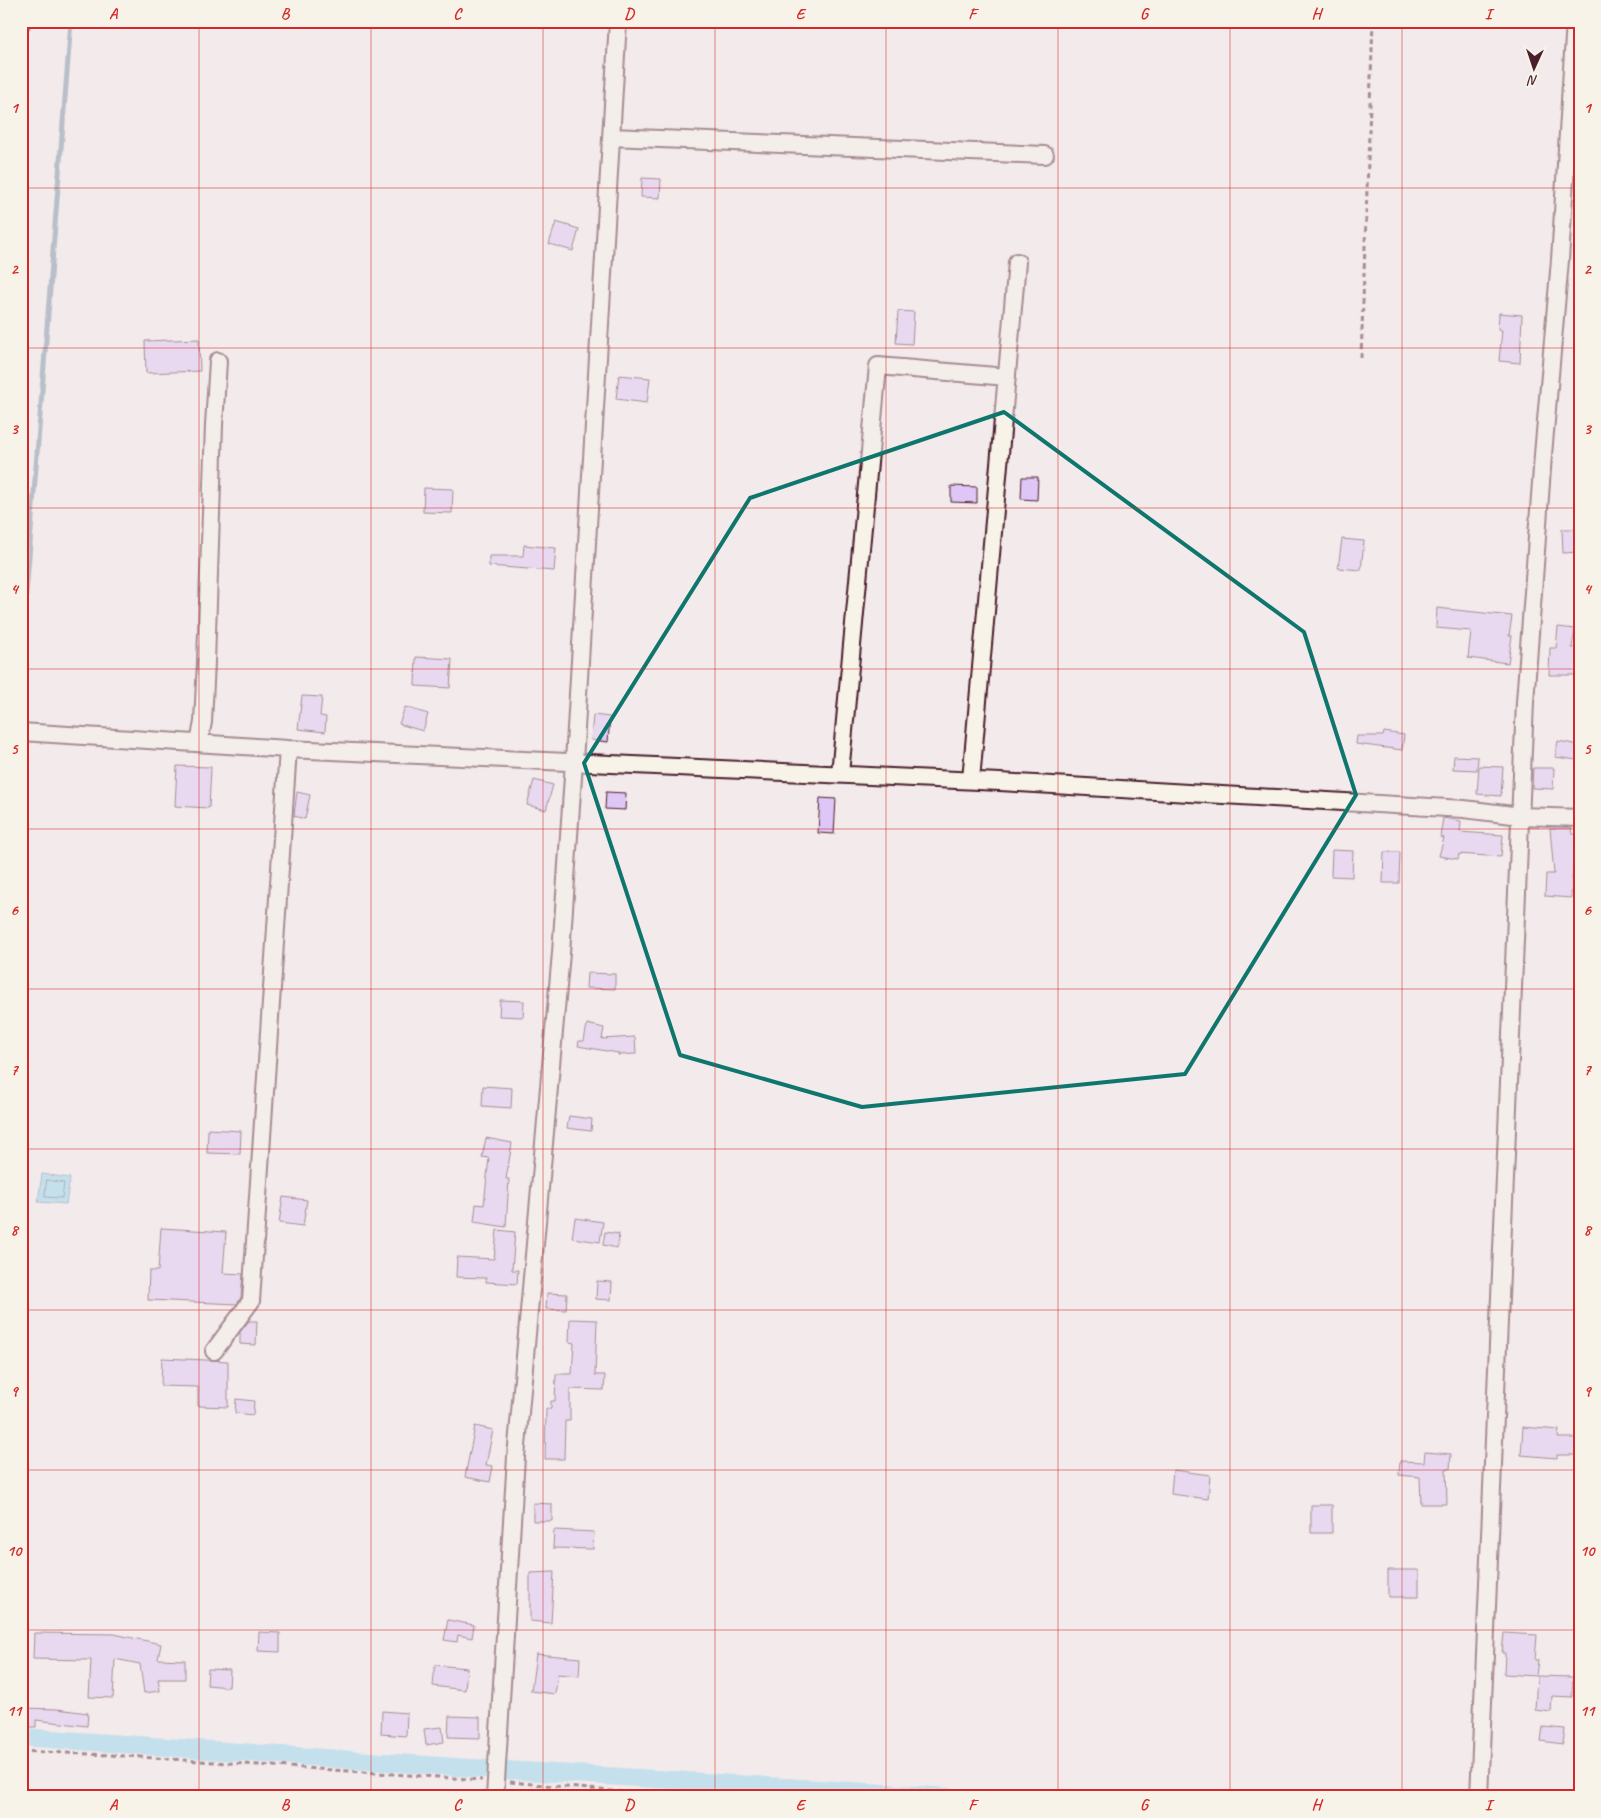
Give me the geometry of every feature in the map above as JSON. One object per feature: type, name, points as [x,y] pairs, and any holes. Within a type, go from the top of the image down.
[{"type":"street","points":[[496,1789],[515,1466],[561,953],[618,21]]},
{"type":"street","points":[[1479,1797],[1525,702],[1543,455],[1560,260],[1575,21]]},
{"type":"street","points":[[611,137],[1045,155]]},
{"type":"street","points":[[970,780],[1017,262]]},
{"type":"street","points":[[199,743],[206,662],[218,361]]},
{"type":"street","points":[[840,774],[878,366],[1007,377]]},
{"type":"street","points":[[21,732],[288,749],[970,780],[1464,809],[1521,816],[1580,818]]},
{"type":"street","points":[[214,1351],[251,1301],[288,749]]},
{"type":"path","points":[[1361,358],[1373,21]]},
{"type":"path","points":[[21,1751],[110,1755],[496,1789],[679,1797]]},
{"type":"highlighted area","points":[[1004,412],[1304,632],[1356,795],[1185,1074],[862,1107],[680,1055],[584,763],[750,498]]},
{"type":"water","points":[[42,1174],[70,1178],[66,1204],[38,1202]]},
{"type":"building","points":[[642,178],[661,179],[660,198],[641,197]]},
{"type":"building","points":[[556,222],[579,229],[573,251],[549,244]]},
{"type":"building","points":[[898,311],[914,312],[912,344],[896,343]]},
{"type":"building","points":[[1499,313],[1522,315],[1520,363],[1499,361],[1502,330],[1498,330]]},
{"type":"building","points":[[199,339],[200,371],[146,373],[145,341]]},
{"type":"building","points":[[619,375],[650,378],[647,403],[616,399]]},
{"type":"building","points":[[1022,477],[1038,477],[1037,500],[1021,499]]},
{"type":"building","points":[[951,486],[977,487],[977,503],[951,502]]},
{"type":"building","points":[[424,488],[453,489],[452,513],[423,512]]},
{"type":"building","points":[[1562,529],[1580,529],[1580,552],[1563,553]]},
{"type":"building","points":[[1342,539],[1364,541],[1361,570],[1338,568]]},
{"type":"building","points":[[524,545],[556,548],[554,571],[489,566],[489,556],[523,556]]},
{"type":"building","points":[[1437,608],[1512,616],[1509,636],[1512,636],[1508,663],[1468,658],[1471,631],[1436,628]]},
{"type":"building","points":[[1558,627],[1575,629],[1572,648],[1579,648],[1578,675],[1549,675],[1550,648],[1556,648]]},
{"type":"building","points":[[416,657],[452,659],[450,688],[415,686]]},
{"type":"building","points":[[302,696],[322,697],[320,716],[326,717],[325,732],[298,729]]},
{"type":"building","points":[[405,707],[428,714],[423,731],[399,724]]},
{"type":"building","points":[[593,715],[610,717],[608,742],[591,740]]},
{"type":"building","points":[[1384,732],[1404,735],[1402,750],[1356,744],[1357,736],[1383,736]]},
{"type":"building","points":[[1558,741],[1579,745],[1577,760],[1555,757]]},
{"type":"building","points":[[1454,756],[1478,757],[1477,770],[1453,769]]},
{"type":"building","points":[[177,766],[211,767],[209,808],[175,806]]},
{"type":"building","points":[[1479,766],[1503,767],[1501,796],[1477,794]]},
{"type":"building","points":[[1533,768],[1554,768],[1553,789],[1532,788]]},
{"type":"building","points":[[534,780],[553,785],[546,810],[527,805]]},
{"type":"building","points":[[297,792],[310,795],[305,819],[294,816]]},
{"type":"building","points":[[606,792],[626,793],[625,810],[605,809]]},
{"type":"building","points":[[820,798],[836,799],[834,834],[818,833]]},
{"type":"building","points":[[1443,818],[1461,821],[1460,832],[1503,835],[1501,857],[1459,854],[1458,859],[1439,856],[1444,838],[1440,837]]},
{"type":"building","points":[[1550,828],[1571,828],[1572,834],[1580,834],[1580,852],[1574,853],[1571,898],[1545,896],[1546,874],[1554,874]]},
{"type":"building","points":[[1332,850],[1353,851],[1352,877],[1331,876]]},
{"type":"building","points":[[1384,852],[1400,852],[1399,883],[1383,883]]},
{"type":"building","points":[[587,973],[615,974],[615,989],[586,988]]},
{"type":"building","points":[[500,1000],[524,1001],[523,1017],[499,1016]]},
{"type":"building","points":[[587,1024],[604,1028],[602,1039],[635,1037],[636,1054],[618,1055],[618,1053],[578,1046],[579,1041],[584,1041]]},
{"type":"building","points":[[483,1086],[512,1088],[511,1108],[482,1106]]},
{"type":"building","points":[[569,1116],[592,1119],[591,1131],[567,1128]]},
{"type":"building","points":[[208,1129],[241,1131],[240,1154],[207,1153]]},
{"type":"building","points":[[486,1138],[512,1143],[506,1179],[509,1179],[506,1227],[474,1222],[476,1204],[484,1205],[489,1158],[482,1157]]},
{"type":"building","points":[[283,1197],[307,1200],[303,1226],[279,1223]]},
{"type":"building","points":[[575,1218],[603,1222],[600,1242],[572,1238]]},
{"type":"building","points":[[161,1228],[226,1232],[223,1273],[243,1274],[241,1297],[237,1304],[148,1300],[149,1271],[158,1271]]},
{"type":"building","points":[[497,1230],[515,1232],[512,1270],[518,1270],[517,1284],[486,1282],[486,1278],[456,1277],[457,1257],[494,1259]]},
{"type":"building","points":[[605,1232],[619,1234],[617,1248],[603,1245]]},
{"type":"building","points":[[597,1281],[612,1282],[611,1300],[596,1299]]},
{"type":"building","points":[[547,1293],[567,1294],[566,1310],[546,1309]]},
{"type":"building","points":[[570,1319],[597,1320],[595,1375],[605,1375],[604,1390],[570,1389],[570,1421],[565,1421],[564,1459],[545,1459],[546,1409],[551,1409],[551,1401],[555,1401],[556,1374],[572,1374],[574,1343],[569,1342]]},
{"type":"building","points":[[249,1321],[257,1321],[256,1345],[240,1344],[240,1332]]},
{"type":"building","points":[[162,1358],[228,1361],[228,1407],[198,1406],[198,1387],[161,1386]]},
{"type":"building","points":[[236,1399],[254,1401],[253,1415],[235,1413]]},
{"type":"building","points":[[475,1426],[493,1430],[486,1465],[493,1466],[490,1482],[465,1477]]},
{"type":"building","points":[[1523,1427],[1559,1430],[1558,1438],[1580,1438],[1580,1455],[1557,1455],[1557,1458],[1521,1455]]},
{"type":"building","points":[[1425,1452],[1451,1454],[1450,1469],[1446,1469],[1447,1504],[1421,1504],[1420,1477],[1399,1475],[1400,1461],[1424,1462]]},
{"type":"building","points":[[1173,1470],[1210,1475],[1208,1499],[1171,1494]]},
{"type":"building","points":[[533,1503],[552,1504],[552,1521],[533,1521]]},
{"type":"building","points":[[1311,1505],[1332,1505],[1332,1533],[1311,1533]]},
{"type":"building","points":[[554,1530],[594,1532],[593,1549],[553,1548]]},
{"type":"building","points":[[1388,1570],[1419,1570],[1419,1597],[1388,1597]]},
{"type":"building","points":[[554,1572],[551,1623],[530,1621],[530,1573]]},
{"type":"building","points":[[448,1620],[474,1625],[472,1638],[458,1635],[457,1642],[444,1640]]},
{"type":"building","points":[[259,1632],[280,1633],[280,1652],[258,1651]]},
{"type":"building","points":[[34,1633],[114,1634],[161,1644],[158,1659],[185,1660],[185,1679],[158,1679],[160,1691],[144,1693],[140,1664],[115,1659],[113,1698],[89,1697],[91,1660],[33,1659]]},
{"type":"building","points":[[1504,1633],[1537,1635],[1535,1660],[1538,1660],[1536,1676],[1504,1674],[1505,1653],[1502,1653]]},
{"type":"building","points":[[536,1654],[580,1658],[579,1676],[558,1674],[555,1694],[531,1691]]},
{"type":"building","points":[[435,1665],[467,1668],[465,1690],[433,1686]]},
{"type":"building","points":[[208,1669],[230,1670],[229,1687],[207,1685]]},
{"type":"building","points":[[1537,1676],[1573,1677],[1572,1697],[1552,1696],[1551,1712],[1535,1710]]},
{"type":"building","points":[[21,1708],[57,1709],[88,1713],[87,1726],[36,1720],[36,1727],[21,1727]]},
{"type":"building","points":[[382,1711],[407,1713],[406,1736],[381,1734]]},
{"type":"building","points":[[449,1716],[480,1717],[480,1738],[448,1737]]},
{"type":"building","points":[[442,1727],[444,1742],[426,1745],[424,1729]]},
{"type":"building","points":[[1543,1727],[1565,1729],[1563,1744],[1541,1741]]},
{"type":"waterway","points":[[21,658],[71,21]]},
{"type":"waterway","points":[[21,1737],[456,1767],[949,1797]]}]
